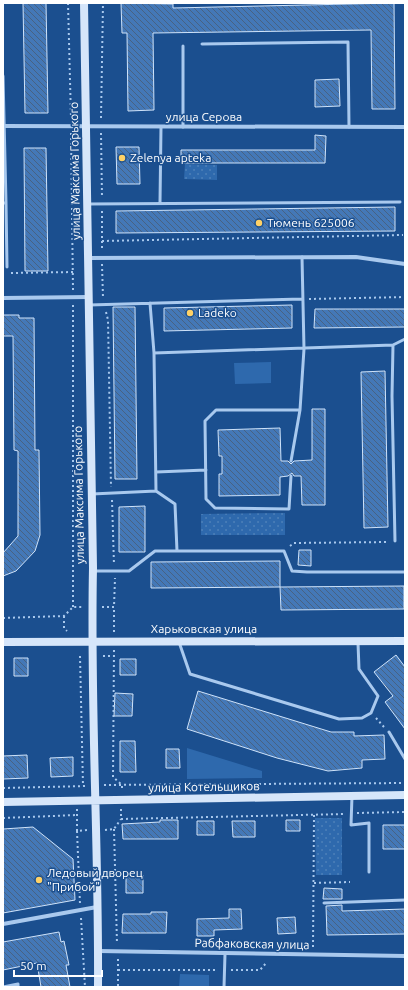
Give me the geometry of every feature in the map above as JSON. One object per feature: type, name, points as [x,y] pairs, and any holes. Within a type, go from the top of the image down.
[{"type":"street","name":"улица Максима Горького","points":[[84,3],[98,987]]},
{"type":"street","name":"улица Серова","points":[[4,126],[405,126]]},
{"type":"street","points":[[88,258],[356,257],[405,264]]},
{"type":"street","points":[[3,298],[89,301]]},
{"type":"street","name":"Харьковская улица","points":[[3,642],[405,641]]},
{"type":"street","name":"улица Котельщиков","points":[[3,802],[405,795]]},
{"type":"street","points":[[3,924],[97,907]]},
{"type":"street","name":"Рабфаковская улица","points":[[98,951],[405,956]]},
{"type":"lane","points":[[202,44],[348,42],[349,127]]},
{"type":"lane","points":[[183,46],[183,127]]},
{"type":"lane","points":[[3,76],[4,203],[7,267]]},
{"type":"lane","points":[[160,202],[161,127]]},
{"type":"lane","points":[[87,204],[160,202],[400,202]]},
{"type":"lane","points":[[291,461],[300,410],[304,349],[302,258]]},
{"type":"lane","points":[[89,301],[150,304],[302,299]]},
{"type":"lane","points":[[150,304],[154,353],[156,491]]},
{"type":"lane","points":[[154,353],[393,345],[405,339]]},
{"type":"lane","points":[[393,345],[392,396],[396,541]]},
{"type":"lane","points":[[291,476],[289,509],[215,508],[206,500],[204,421],[216,410],[300,410]]},
{"type":"lane","points":[[156,472],[206,470]]},
{"type":"lane","points":[[92,494],[156,491],[175,504],[177,551]]},
{"type":"lane","points":[[92,571],[129,572],[155,551],[284,551],[292,571],[405,572]]},
{"type":"lane","points":[[179,641],[190,674],[339,719],[362,718],[371,713],[378,696],[359,668],[358,641]]},
{"type":"lane","points":[[389,732],[405,759]]},
{"type":"lane","points":[[352,796],[351,825],[369,823],[369,872]]},
{"type":"lane","points":[[324,903],[405,900]]},
{"type":"lane","points":[[224,987],[225,954]]},
{"type":"lane","points":[[3,987],[18,984],[18,987]]},
{"type":"path","points":[[102,241],[403,235]]},
{"type":"path","points":[[7,273],[74,272]]},
{"type":"path","points":[[302,299],[405,297]]},
{"type":"path","points":[[284,551],[294,543],[396,541]]},
{"type":"path","points":[[114,607],[113,777],[122,785]]},
{"type":"path","points":[[80,656],[83,786]]},
{"type":"path","points":[[371,713],[389,732]]},
{"type":"path","points":[[3,788],[96,785],[405,783]]},
{"type":"path","points":[[122,785],[121,819],[405,812]]},
{"type":"path","points":[[3,818],[77,815]]},
{"type":"path","points":[[312,955],[314,815]]},
{"type":"path","points":[[114,829],[118,987]]},
{"type":"path","points":[[314,883],[350,882]]},
{"type":"path","points":[[118,970],[260,970],[266,962],[274,962]]},
{"type":"shaded area","points":[[185,164],[217,165],[217,180],[184,179]]},
{"type":"shaded area","points":[[271,362],[271,383],[235,384],[234,363]]},
{"type":"shaded area","points":[[285,513],[285,535],[201,535],[201,514]]},
{"type":"shaded area","points":[[187,748],[262,771],[262,778],[187,779]]},
{"type":"shaded area","points":[[315,818],[342,818],[342,875],[316,875]]},
{"type":"shaded area","points":[[180,974],[209,975],[209,987],[179,987]]},
{"type":"building","points":[[23,3],[46,3],[48,113],[25,113]]},
{"type":"building","points":[[121,3],[173,4],[173,8],[394,3],[395,109],[372,109],[371,30],[153,33],[154,110],[128,111],[127,33],[122,33]]},
{"type":"building","points":[[339,79],[340,106],[315,107],[315,80]]},
{"type":"building","points":[[315,135],[326,136],[325,163],[181,163],[181,150],[315,150]]},
{"type":"building","points":[[116,147],[139,147],[140,184],[117,184]]},
{"type":"building","points":[[24,148],[46,148],[48,271],[25,271]]},
{"type":"building","points":[[395,207],[395,231],[116,233],[116,211]]},
{"type":"building","points":[[292,305],[292,328],[164,331],[164,308]]},
{"type":"building","points":[[113,307],[135,307],[137,479],[115,479]]},
{"type":"building","points":[[315,309],[405,309],[405,327],[314,328]]},
{"type":"building","points":[[3,315],[19,315],[19,318],[34,318],[35,450],[39,450],[40,535],[35,551],[16,571],[3,576],[3,553],[18,536],[18,451],[14,450],[13,336],[3,336]]},
{"type":"building","points":[[385,371],[388,527],[364,528],[361,372]]},
{"type":"building","points":[[312,409],[325,409],[325,505],[302,505],[301,476],[294,476],[292,473],[288,476],[280,477],[280,495],[219,496],[219,474],[222,474],[222,456],[219,456],[218,430],[280,428],[281,461],[288,461],[291,464],[294,461],[312,460]]},
{"type":"building","points":[[145,506],[145,552],[119,552],[119,507]]},
{"type":"building","points":[[299,550],[311,550],[311,566],[298,565]]},
{"type":"building","points":[[280,561],[280,587],[151,588],[151,562]]},
{"type":"building","points":[[404,586],[404,609],[281,610],[280,587]]},
{"type":"building","points":[[396,655],[405,667],[405,729],[385,702],[393,696],[374,672]]},
{"type":"building","points":[[14,658],[28,658],[28,676],[14,676]]},
{"type":"building","points":[[120,659],[136,659],[136,675],[120,675]]},
{"type":"building","points":[[198,691],[331,732],[354,732],[354,736],[384,735],[385,759],[362,760],[362,768],[328,771],[277,758],[187,729]]},
{"type":"building","points":[[115,693],[133,694],[132,716],[114,716]]},
{"type":"building","points":[[120,741],[135,741],[136,772],[120,772]]},
{"type":"building","points":[[166,749],[179,749],[180,768],[166,768]]},
{"type":"building","points":[[27,755],[28,778],[3,779],[3,756]]},
{"type":"building","points":[[73,757],[73,776],[51,777],[50,758]]},
{"type":"building","points":[[160,820],[178,820],[178,839],[123,839],[122,824],[160,822]]},
{"type":"building","points":[[286,820],[300,820],[300,831],[286,831]]},
{"type":"building","points":[[197,821],[214,821],[214,835],[197,835]]},
{"type":"building","points":[[232,821],[255,821],[255,837],[233,837]]},
{"type":"building","points":[[383,825],[405,825],[405,849],[383,849]]},
{"type":"building","name":"Ледовый дворец \"Прибой\"","points":[[33,827],[73,859],[75,900],[3,913],[3,829]]},
{"type":"building","points":[[126,875],[143,875],[143,893],[126,893]]},
{"type":"building","points":[[324,888],[342,889],[342,899],[323,899]]},
{"type":"building","points":[[342,905],[342,911],[405,909],[405,934],[327,935],[326,906]]},
{"type":"building","points":[[229,909],[241,909],[242,929],[214,930],[214,936],[197,936],[197,919],[229,918]]},
{"type":"building","points":[[151,912],[167,912],[166,933],[122,933],[123,914],[151,914]]},
{"type":"building","points":[[295,917],[296,933],[278,934],[277,918]]},
{"type":"building","points":[[59,932],[61,942],[64,941],[69,965],[66,965],[70,987],[41,987],[37,963],[3,970],[3,942]]},
{"type":"place","name":"Zelenya apteka","points":[[122,158]]},
{"type":"place","name":"Тюмень 625006","points":[[259,223]]},
{"type":"place","name":"Ladeko","points":[[190,313]]},
{"type":"place","name":"Ледовый дворец \"Прибой\"","points":[[39,880]]}]
